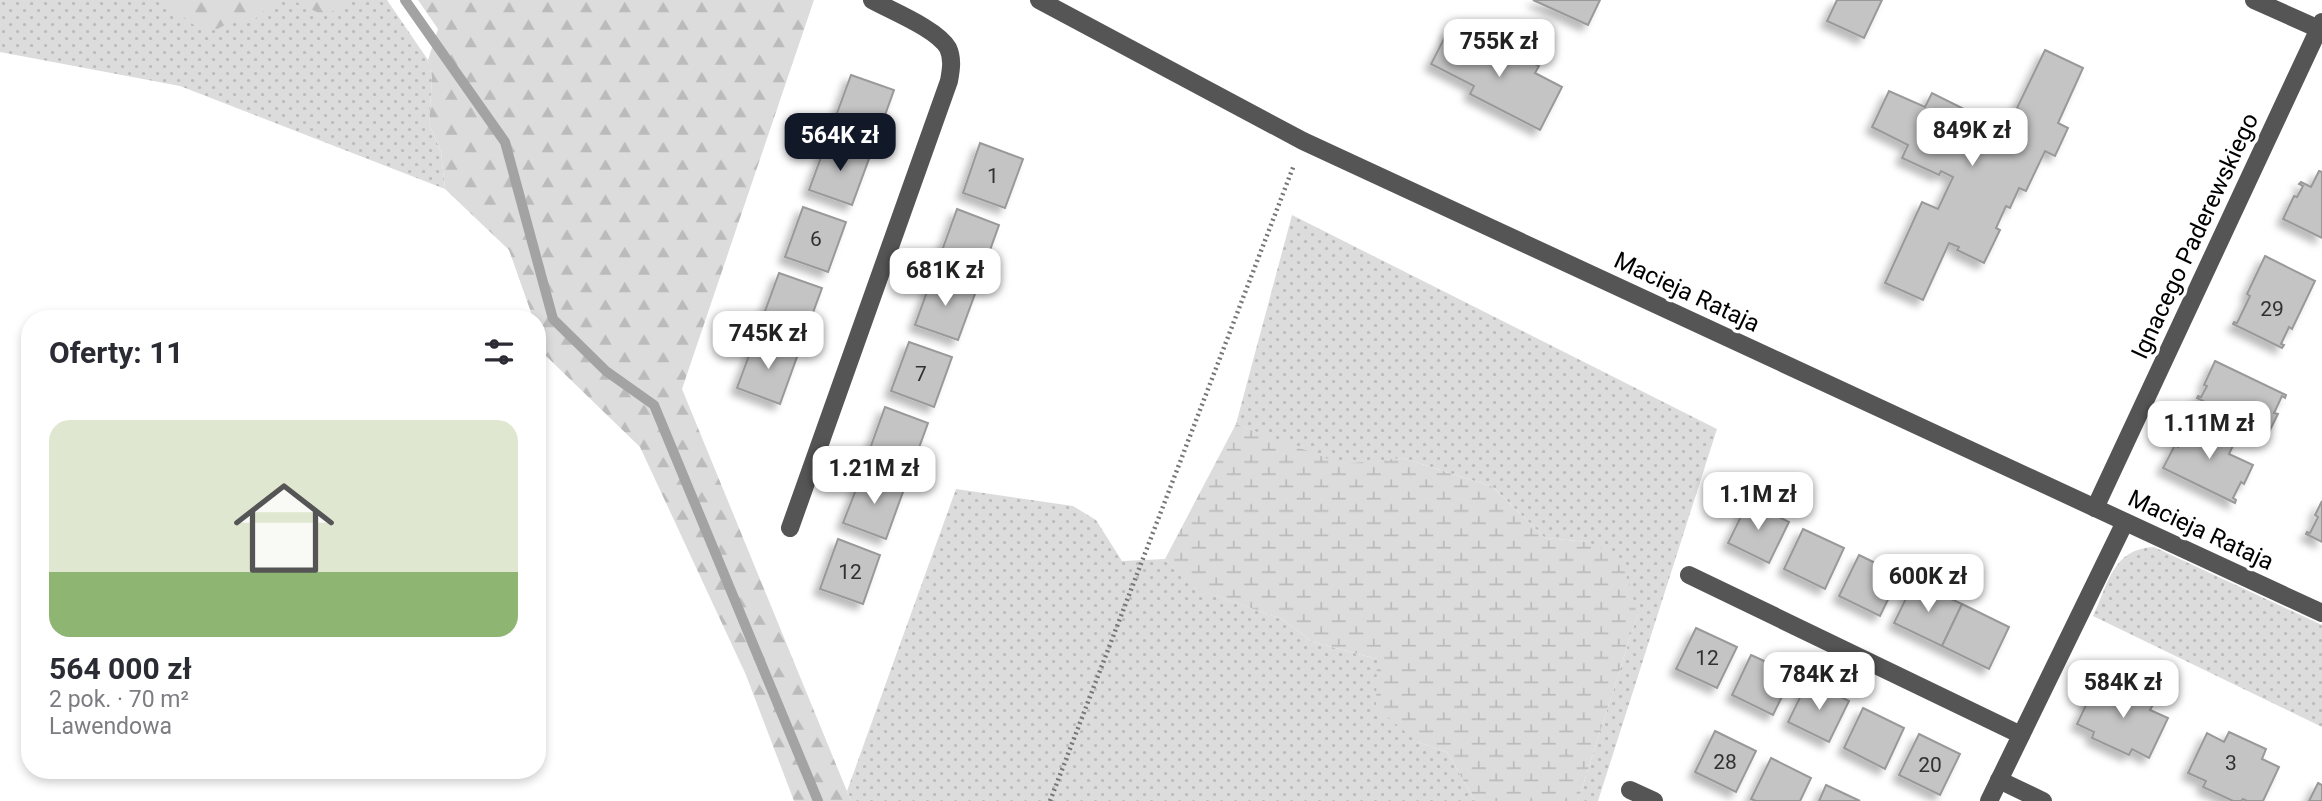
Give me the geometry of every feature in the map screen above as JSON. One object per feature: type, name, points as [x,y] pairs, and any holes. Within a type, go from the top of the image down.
[{"type":"street","points":[[790,528],[949,81],[952,63],[947,47],[934,34],[872,0]]},
{"type":"street","name":"Macieja Rataja","points":[[1039,0],[1303,141],[2322,613]]},
{"type":"street","points":[[2254,0],[2320,26]]},
{"type":"street","name":"Ignacego Paderewskiego","points":[[2095,508],[2320,26]]},
{"type":"street","points":[[1989,801],[2124,522]]},
{"type":"street","points":[[1689,575],[2021,735]]},
{"type":"street","points":[[1999,780],[2043,801]]},
{"type":"street","points":[[1630,790],[1654,801]]},
{"type":"path","points":[[1050,801],[1303,141]]},
{"type":"green space","points":[[0,0],[387,0],[428,60],[432,77],[429,123],[441,152],[445,189],[180,86],[0,52]]},
{"type":"green space","points":[[166,0],[276,0],[255,19],[237,19],[217,29],[194,25],[169,6]]},
{"type":"green space","points":[[292,0],[348,0],[344,7],[323,15]]},
{"type":"green space","points":[[418,0],[814,0],[682,389],[851,801],[794,801],[746,675],[640,447],[546,356],[546,310],[530,310],[509,250],[445,189],[441,152],[429,123],[432,77],[428,60],[438,29]]},
{"type":"green space","points":[[1292,215],[1717,429],[1598,801],[1578,801],[1637,616],[1589,542],[1545,538],[1493,487],[1403,458],[1342,465],[1236,424]]},
{"type":"green space","points":[[1236,424],[1342,464],[1403,458],[1493,487],[1545,538],[1589,542],[1620,560],[1631,588],[1637,616],[1578,801],[1475,801],[1447,752],[1417,742],[1376,707],[1377,659],[1313,642],[1282,619],[1193,588],[1165,559]]},
{"type":"green space","points":[[956,489],[1073,506],[1096,520],[1122,561],[1165,559],[1194,588],[1282,619],[1313,642],[1377,659],[1417,742],[1447,752],[1475,801],[851,801],[847,791]]},
{"type":"green space","points":[[2154,547],[2322,625],[2322,727],[2093,616],[2108,580],[2120,561],[2140,549]]},
{"type":"building","points":[[1533,0],[1600,0],[1588,25]]},
{"type":"building","points":[[1837,0],[1882,0],[1864,38],[1827,21]]},
{"type":"building","points":[[1449,29],[1509,60],[1513,53],[1539,66],[1535,73],[1562,87],[1540,130],[1470,94],[1474,86],[1431,64]]},
{"type":"building","points":[[2045,50],[2083,68],[2058,123],[2068,128],[2055,156],[2045,151],[2026,191],[2019,188],[2010,208],[2006,206],[1996,228],[2000,230],[1984,263],[1957,250],[1959,247],[1949,243],[1923,300],[1885,283],[1922,202],[1938,209],[1953,177],[1941,171],[1939,175],[1902,158],[1908,145],[1872,127],[1889,91],[1925,107],[1932,93],[1968,111],[1963,123],[2002,141],[2008,129],[2012,131],[2021,111],[2017,108]]},
{"type":"building","points":[[851,75],[894,90],[876,140],[833,124]]},
{"type":"building","points":[[827,141],[870,156],[852,205],[809,190]]},
{"type":"building","points":[[980,143],[1023,159],[1005,208],[963,193]]},
{"type":"building","points":[[2319,171],[2322,172],[2322,238],[2283,219],[2294,196],[2297,197],[2303,186],[2299,184],[2301,182],[2311,187]]},
{"type":"building","points":[[803,207],[846,222],[828,272],[785,257]]},
{"type":"building","points":[[957,209],[999,225],[981,275],[939,259]]},
{"type":"building","points":[[2265,256],[2315,281],[2292,329],[2289,327],[2281,344],[2284,345],[2282,348],[2233,324],[2237,323],[2250,296],[2247,294]]},
{"type":"building","points":[[779,273],[822,288],[804,337],[761,322]]},
{"type":"building","points":[[933,275],[976,291],[958,340],[915,325]]},
{"type":"building","points":[[755,339],[798,354],[780,404],[737,388]]},
{"type":"building","points":[[909,342],[952,357],[934,407],[891,391]]},
{"type":"building","points":[[2215,361],[2286,395],[2285,398],[2282,396],[2274,413],[2278,414],[2269,432],[2245,420],[2237,437],[2200,420],[2207,403],[2197,398],[2201,397],[2207,386],[2204,385]]},
{"type":"building","points":[[885,407],[928,423],[910,472],[867,457]]},
{"type":"building","points":[[2200,420],[2237,437],[2229,454],[2253,465],[2244,484],[2241,482],[2233,498],[2235,503],[2163,468],[2175,445],[2178,447],[2183,435],[2180,434],[2181,431],[2192,436]]},
{"type":"building","points":[[862,474],[904,489],[886,539],[843,523]]},
{"type":"building","points":[[2322,501],[2322,542],[2306,534],[2310,533],[2318,517],[2315,515]]},
{"type":"building","points":[[1748,502],[1789,522],[1769,563],[1728,543]]},
{"type":"building","points":[[1803,529],[1844,548],[1825,589],[1784,569]]},
{"type":"building","points":[[838,539],[880,555],[863,604],[820,589]]},
{"type":"building","points":[[1859,555],[1900,575],[1880,616],[1839,596]]},
{"type":"building","points":[[1914,582],[1962,604],[1942,646],[1894,623]]},
{"type":"building","points":[[1962,604],[2009,627],[1989,669],[1942,646]]},
{"type":"building","points":[[1696,628],[1737,647],[1717,688],[1676,669]]},
{"type":"building","points":[[1751,655],[1793,674],[1773,715],[1732,695]]},
{"type":"building","points":[[1808,681],[1849,701],[1829,742],[1788,722]]},
{"type":"building","points":[[2118,683],[2155,701],[2150,710],[2168,718],[2149,758],[2132,749],[2129,755],[2092,738],[2094,732],[2077,724],[2096,684],[2113,692]]},
{"type":"building","points":[[1863,708],[1904,728],[1885,769],[1844,748]]},
{"type":"building","points":[[1715,731],[1756,751],[1736,792],[1695,772]]},
{"type":"building","points":[[2229,732],[2266,749],[2262,759],[2279,767],[2263,801],[2233,801],[2203,787],[2206,781],[2188,773],[2207,733],[2224,742]]},
{"type":"building","points":[[1919,734],[1960,754],[1940,795],[1899,775]]},
{"type":"building","points":[[1771,758],[1811,778],[1800,801],[1751,799]]},
{"type":"building","points":[[2318,783],[2322,785],[2322,801],[2309,801]]},
{"type":"building","points":[[1826,785],[1860,801],[1819,801]]},
{"type":"waterway","points":[[405,0],[505,142],[553,319],[606,371],[654,405],[818,801]]}]
